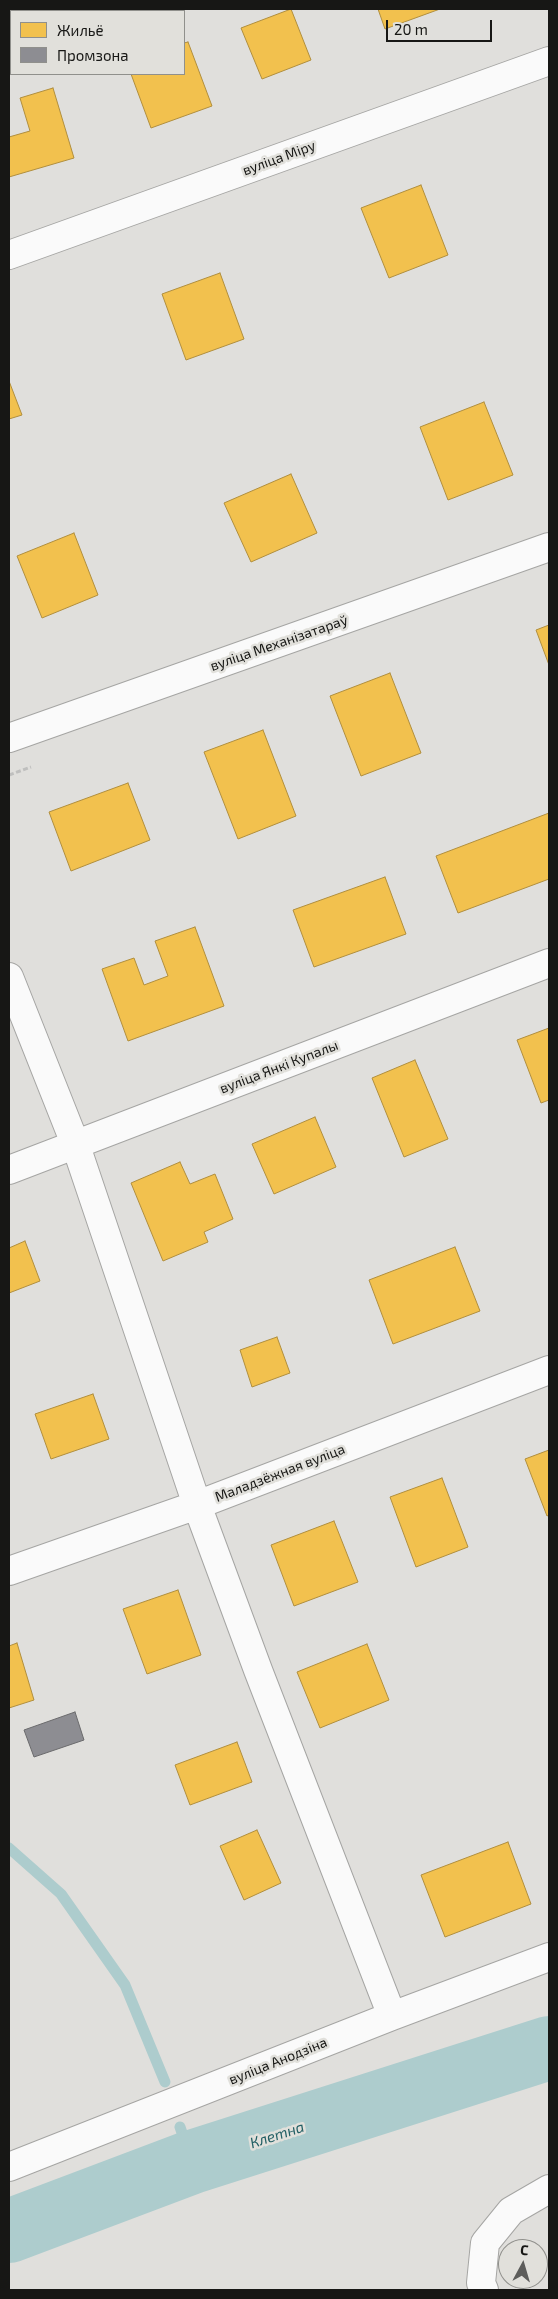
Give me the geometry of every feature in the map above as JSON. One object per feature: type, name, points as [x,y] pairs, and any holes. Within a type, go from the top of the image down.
[{"type":"street","name":"вуліца Міру","points":[[9,255],[549,61]]},
{"type":"street","name":"вуліца Механізатараў","points":[[9,738],[549,547]]},
{"type":"street","name":"вуліца Янкі Купалы","points":[[9,1170],[76,1146],[549,963]]},
{"type":"street","points":[[9,977],[76,1146],[196,1505],[392,2016]]},
{"type":"street","name":"Маладзёжная вуліца","points":[[9,1571],[196,1505],[549,1370]]},
{"type":"street","name":"вуліца Анодзіна","points":[[9,2168],[392,2016],[549,1957]]},
{"type":"street","points":[[484,2290],[482,2283],[485,2243],[511,2211],[549,2188]]},
{"type":"building: Жильё","points":[[291,9],[311,60],[262,79],[241,28]]},
{"type":"building: Жильё","points":[[378,9],[440,9],[385,29]]},
{"type":"building: Жильё","points":[[188,42],[212,106],[151,128],[131,75],[185,75],[185,43]]},
{"type":"building: Жильё","points":[[53,88],[74,158],[9,177],[9,137],[30,131],[20,98]]},
{"type":"building: Жильё","points":[[421,185],[448,255],[389,278],[361,208]]},
{"type":"building: Жильё","points":[[220,273],[244,339],[186,360],[162,294]]},
{"type":"building: Жильё","points":[[9,381],[22,415],[9,419]]},
{"type":"building: Жильё","points":[[484,402],[513,475],[448,500],[420,427]]},
{"type":"building: Жильё","points":[[291,474],[317,533],[251,562],[224,503]]},
{"type":"building: Жильё","points":[[74,533],[98,595],[42,618],[17,556]]},
{"type":"building: Жильё","points":[[549,625],[549,665],[536,630]]},
{"type":"building: Жильё","points":[[390,673],[421,753],[361,776],[330,696]]},
{"type":"building: Жильё","points":[[263,730],[296,816],[238,839],[204,752]]},
{"type":"building: Жильё","points":[[128,783],[150,840],[71,871],[49,812]]},
{"type":"building: Жильё","points":[[549,813],[549,879],[458,913],[436,856]]},
{"type":"building: Жильё","points":[[385,877],[406,934],[314,967],[293,910]]},
{"type":"building: Жильё","points":[[195,927],[224,1006],[128,1041],[102,969],[134,958],[144,985],[168,976],[155,941]]},
{"type":"building: Жильё","points":[[549,1028],[549,1100],[541,1103],[517,1040]]},
{"type":"building: Жильё","points":[[415,1060],[448,1139],[404,1157],[372,1078]]},
{"type":"building: Жильё","points":[[315,1117],[336,1167],[274,1194],[252,1144]]},
{"type":"building: Жильё","points":[[180,1162],[190,1184],[215,1174],[233,1219],[204,1232],[208,1242],[163,1261],[131,1183]]},
{"type":"building: Жильё","points":[[25,1241],[40,1281],[9,1293],[9,1248]]},
{"type":"building: Жильё","points":[[455,1247],[480,1311],[393,1344],[369,1280]]},
{"type":"building: Жильё","points":[[277,1337],[290,1373],[252,1387],[240,1350]]},
{"type":"building: Жильё","points":[[93,1394],[109,1439],[51,1459],[35,1414]]},
{"type":"building: Жильё","points":[[549,1450],[549,1515],[547,1516],[525,1459]]},
{"type":"building: Жильё","points":[[442,1478],[468,1547],[416,1567],[390,1497]]},
{"type":"building: Жильё","points":[[334,1521],[358,1582],[294,1606],[271,1545]]},
{"type":"building: Жильё","points":[[178,1590],[201,1655],[147,1674],[123,1609]]},
{"type":"building: Жильё","points":[[17,1643],[34,1700],[9,1708],[9,1646]]},
{"type":"building: Жильё","points":[[367,1644],[389,1700],[320,1728],[297,1672]]},
{"type":"building: Жильё","points":[[237,1742],[252,1782],[190,1805],[175,1765]]},
{"type":"building: Жильё","points":[[257,1830],[281,1883],[244,1900],[220,1846]]},
{"type":"building: Жильё","points":[[508,1842],[531,1904],[445,1937],[421,1875]]},
{"type":"building: Промзона","points":[[75,1712],[84,1740],[34,1757],[24,1730]]},
{"type":"waterway","points":[[9,1848],[61,1894],[125,1985],[165,2082]]},
{"type":"waterway","name":"Клетна","points":[[9,2231],[192,2162],[549,2048]]},
{"type":"waterway","points":[[180,2127],[192,2162]]}]
